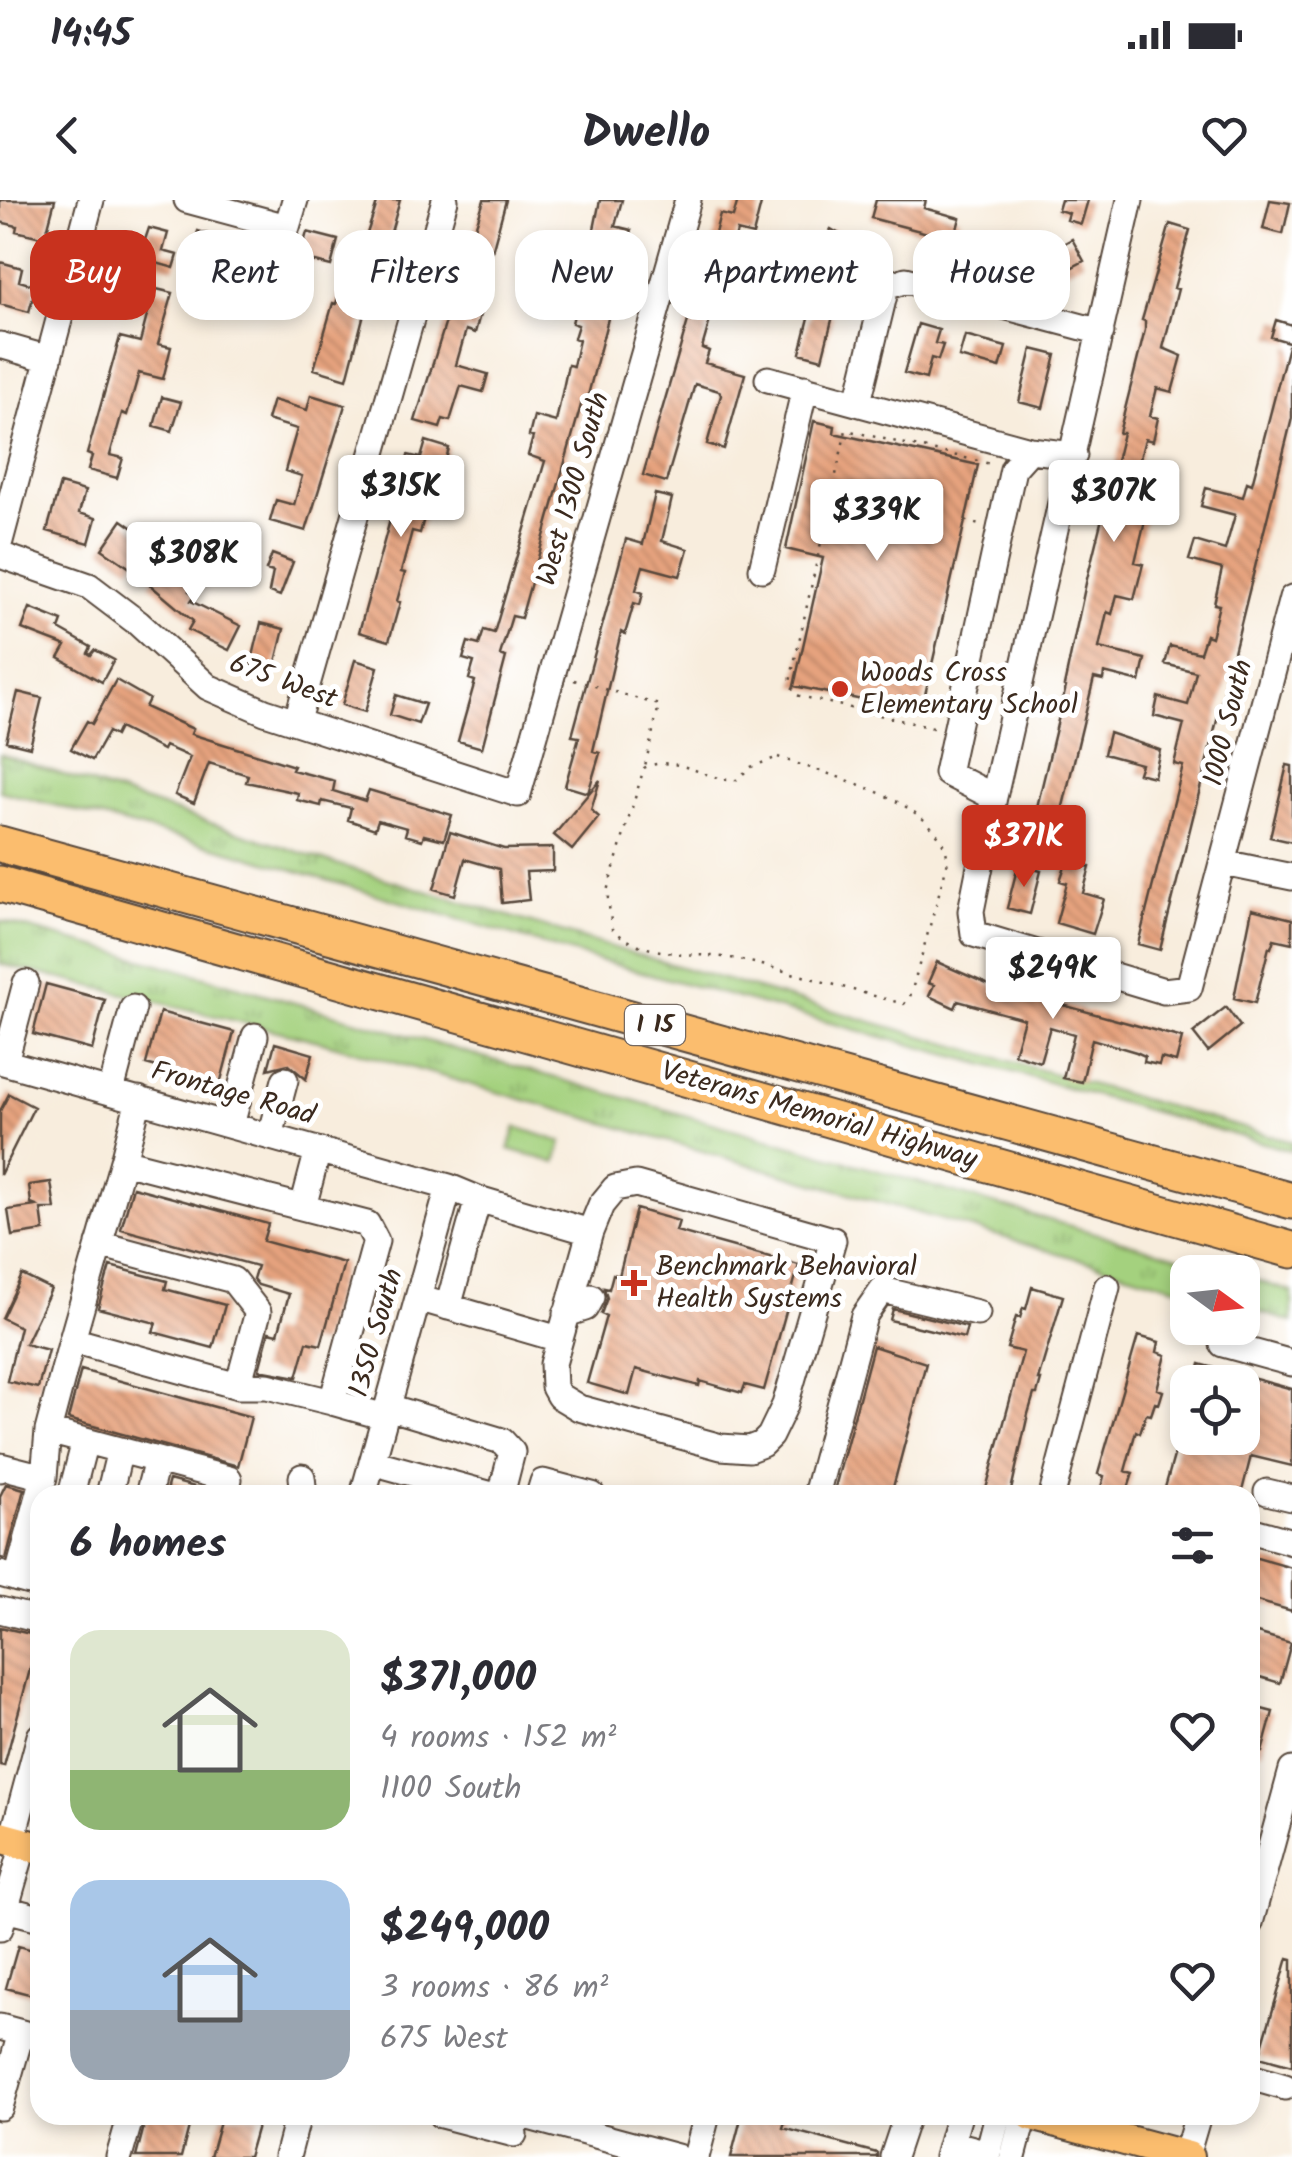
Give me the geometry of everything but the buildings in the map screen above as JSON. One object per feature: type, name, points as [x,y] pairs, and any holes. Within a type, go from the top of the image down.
[{"type":"highway","name":"Veterans Memorial Highway","points":[[9,846],[1281,1197]]},
{"type":"highway","name":"Veterans Memorial Highway","points":[[4,885],[1292,1250]]},
{"type":"highway","points":[[1120,1200],[1292,1276]]},
{"type":"main road","points":[[1079,2125],[1128,2149],[1180,2156]]},
{"type":"street","points":[[0,541],[90,200]]},
{"type":"street","points":[[188,200],[287,227],[296,200]]},
{"type":"street","points":[[297,720],[445,200]]},
{"type":"street","name":"West 1300 South","points":[[518,794],[688,200]]},
{"type":"street","points":[[1030,450],[1013,469],[948,773],[994,798],[1130,200]]},
{"type":"street","points":[[858,402],[886,288],[906,280],[1101,332]]},
{"type":"street","points":[[0,344],[49,358]]},
{"type":"street","points":[[768,379],[1030,450],[1074,455]]},
{"type":"street","points":[[762,569],[805,388]]},
{"type":"street","name":"675 West","points":[[0,556],[88,586],[138,623],[208,687],[265,712],[518,794]]},
{"type":"street","name":"1000 South","points":[[994,798],[971,911],[974,934],[1164,991],[1189,988],[1292,598]]},
{"type":"street","points":[[1224,863],[1292,878]]},
{"type":"street","points":[[2,1062],[26,983]]},
{"type":"street","points":[[111,1090],[133,1008]]},
{"type":"street","points":[[231,1125],[255,1036]]},
{"type":"street","name":"Frontage Road","points":[[2,1062],[449,1187],[587,1242]]},
{"type":"street","points":[[270,1136],[285,1080]]},
{"type":"street","points":[[42,1485],[48,1431],[139,1098]]},
{"type":"street","points":[[303,1208],[318,1150]]},
{"type":"street","points":[[122,1161],[367,1224],[376,1241],[332,1402]]},
{"type":"street","points":[[636,1184],[832,1240],[779,1421],[762,1444],[749,1449],[720,1447],[568,1404],[559,1396],[552,1376],[587,1242],[608,1196],[615,1188],[636,1184]]},
{"type":"street","name":"1350 South","points":[[366,1485],[449,1187]]},
{"type":"street","points":[[448,1307],[478,1200]]},
{"type":"street","points":[[563,1327],[585,1308],[593,1291],[594,1268],[587,1242]]},
{"type":"street","points":[[100,1244],[233,1280],[258,1312],[238,1386]]},
{"type":"street","points":[[1055,1485],[1107,1287]]},
{"type":"street","points":[[819,1485],[864,1316],[882,1290],[977,1313]]},
{"type":"street","points":[[418,1298],[563,1327]]},
{"type":"street","points":[[72,1340],[238,1386],[268,1386],[502,1441],[512,1452],[505,1484]]},
{"type":"street","points":[[1227,1345],[1292,1363]]},
{"type":"street","points":[[48,1431],[157,1460],[196,1483],[229,1480],[228,1485]]},
{"type":"street","points":[[74,1485],[85,1441]]},
{"type":"street","points":[[111,1485],[120,1450]]},
{"type":"street","points":[[151,1485],[157,1460]]},
{"type":"street","points":[[372,1462],[456,1485]]},
{"type":"street","points":[[0,1469],[1,1466],[44,1477]]},
{"type":"street","points":[[1260,1533],[1292,1542]]},
{"type":"street","points":[[19,1579],[30,1534]]},
{"type":"street","points":[[0,1610],[30,1618]]},
{"type":"street","points":[[30,1758],[11,1800],[19,1842],[8,1878],[3,1918],[30,1918]]},
{"type":"street","points":[[1260,1887],[1292,1770]]},
{"type":"street","points":[[0,2107],[20,2033]]},
{"type":"street","points":[[1260,2080],[1285,2087]]},
{"type":"street","points":[[119,2157],[128,2125]]},
{"type":"street","points":[[286,2157],[295,2125]]},
{"type":"street","points":[[490,2125],[677,2157]]},
{"type":"street","points":[[696,2157],[704,2125]]},
{"type":"street","points":[[893,2157],[904,2125]]},
{"type":"street","points":[[956,2125],[949,2150],[988,2153],[995,2125]]},
{"type":"street","points":[[1012,2157],[1021,2125]]},
{"type":"street","points":[[1180,2156],[1194,2125]]},
{"type":"path","points":[[939,729],[796,695],[790,682],[846,430],[998,465]]},
{"type":"path","points":[[965,521],[985,526]]},
{"type":"path","points":[[563,677],[659,705],[607,891],[612,929],[625,941],[653,950],[744,961],[904,1004],[910,998],[948,861],[936,828],[896,800],[778,757],[751,767],[735,781],[718,780],[658,761],[644,768]]},
{"type":"green space","points":[[0,754],[326,861],[621,950],[1292,1142],[1292,1151],[590,958],[222,849],[0,791]]},
{"type":"green space","points":[[0,921],[1171,1255],[1170,1285],[319,1041],[0,964]]},
{"type":"green space","points":[[516,1127],[562,1142],[556,1163],[509,1149]]},
{"type":"green space","points":[[1260,1282],[1292,1292],[1292,1322],[1260,1312]]},
{"type":"place","name":"Woods Cross Elementary School","points":[[840,689]]},
{"type":"place","name":"Benchmark Behavioral Health Systems","points":[[634,1283]]}]
